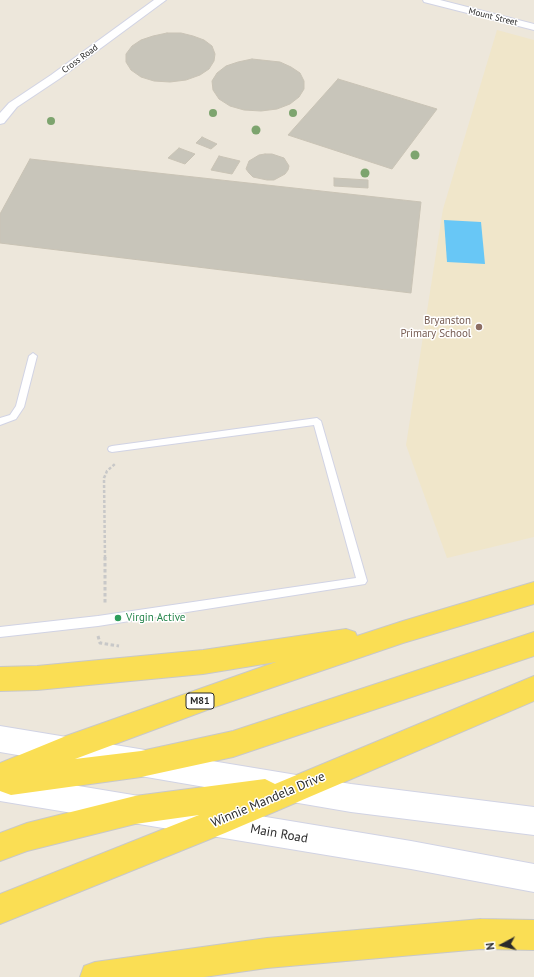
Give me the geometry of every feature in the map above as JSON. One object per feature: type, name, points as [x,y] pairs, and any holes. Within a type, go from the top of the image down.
[{"type":"main road","name":"M81","points":[[0,778],[66,749],[215,695],[403,632],[534,593]]},
{"type":"main road","points":[[0,680],[203,662],[403,632]]},
{"type":"main road","points":[[0,782],[140,764],[233,744],[534,644]]},
{"type":"main road","name":"Winnie Mandela Drive","points":[[0,909],[215,823],[293,788],[345,768],[534,688]]},
{"type":"main road","points":[[0,739],[66,749],[140,764],[350,798],[534,821]]},
{"type":"main road","name":"Main Road","points":[[0,787],[534,878]]},
{"type":"main road","points":[[0,847],[27,836],[135,810],[180,805],[293,788]]},
{"type":"main road","points":[[95,977],[267,953],[481,934],[534,935]]},
{"type":"street","name":"Cross Road","points":[[0,120],[13,105],[55,77],[161,0]]},
{"type":"street","name":"Mount Street","points":[[428,0],[534,27]]},
{"type":"lane","points":[[0,422],[14,417],[20,407],[33,356]]},
{"type":"lane","points":[[0,632],[98,621],[362,581],[317,421],[112,449]]},
{"type":"path","points":[[122,646],[100,643],[98,637],[98,621],[106,610],[104,478],[107,471],[115,464],[150,444]]},
{"type":"shaded area","name":"Bryanston Primary School","points":[[497,30],[534,40],[534,537],[447,558],[406,445],[443,209]]},
{"type":"water","points":[[444,220],[481,222],[485,264],[447,262]]},
{"type":"building","points":[[167,33],[181,33],[193,36],[204,40],[212,46],[215,54],[214,61],[209,69],[200,75],[186,80],[170,82],[154,81],[141,77],[131,70],[126,62],[126,54],[132,46],[141,40]]},
{"type":"building","points":[[252,59],[280,62],[300,73],[304,81],[304,89],[299,97],[290,104],[277,109],[261,111],[244,110],[230,106],[219,99],[213,90],[212,81],[217,73],[226,66]]},
{"type":"building","points":[[338,79],[437,109],[392,169],[288,135]]},
{"type":"building","points":[[202,137],[217,144],[211,149],[196,143]]},
{"type":"building","points":[[179,148],[195,154],[185,164],[168,158]]},
{"type":"building","points":[[272,154],[284,158],[289,166],[285,174],[274,180],[267,180],[253,177],[249,173],[246,169],[249,161],[259,155]]},
{"type":"building","points":[[219,156],[240,161],[232,174],[211,170]]},
{"type":"building","points":[[30,159],[421,202],[411,293],[0,243],[0,214]]},
{"type":"building","points":[[334,178],[368,180],[368,188],[334,186]]},
{"type":"place","name":"Bryanston Primary School","points":[[479,327]]},
{"type":"place","name":"Virgin Active","points":[[118,618]]}]
